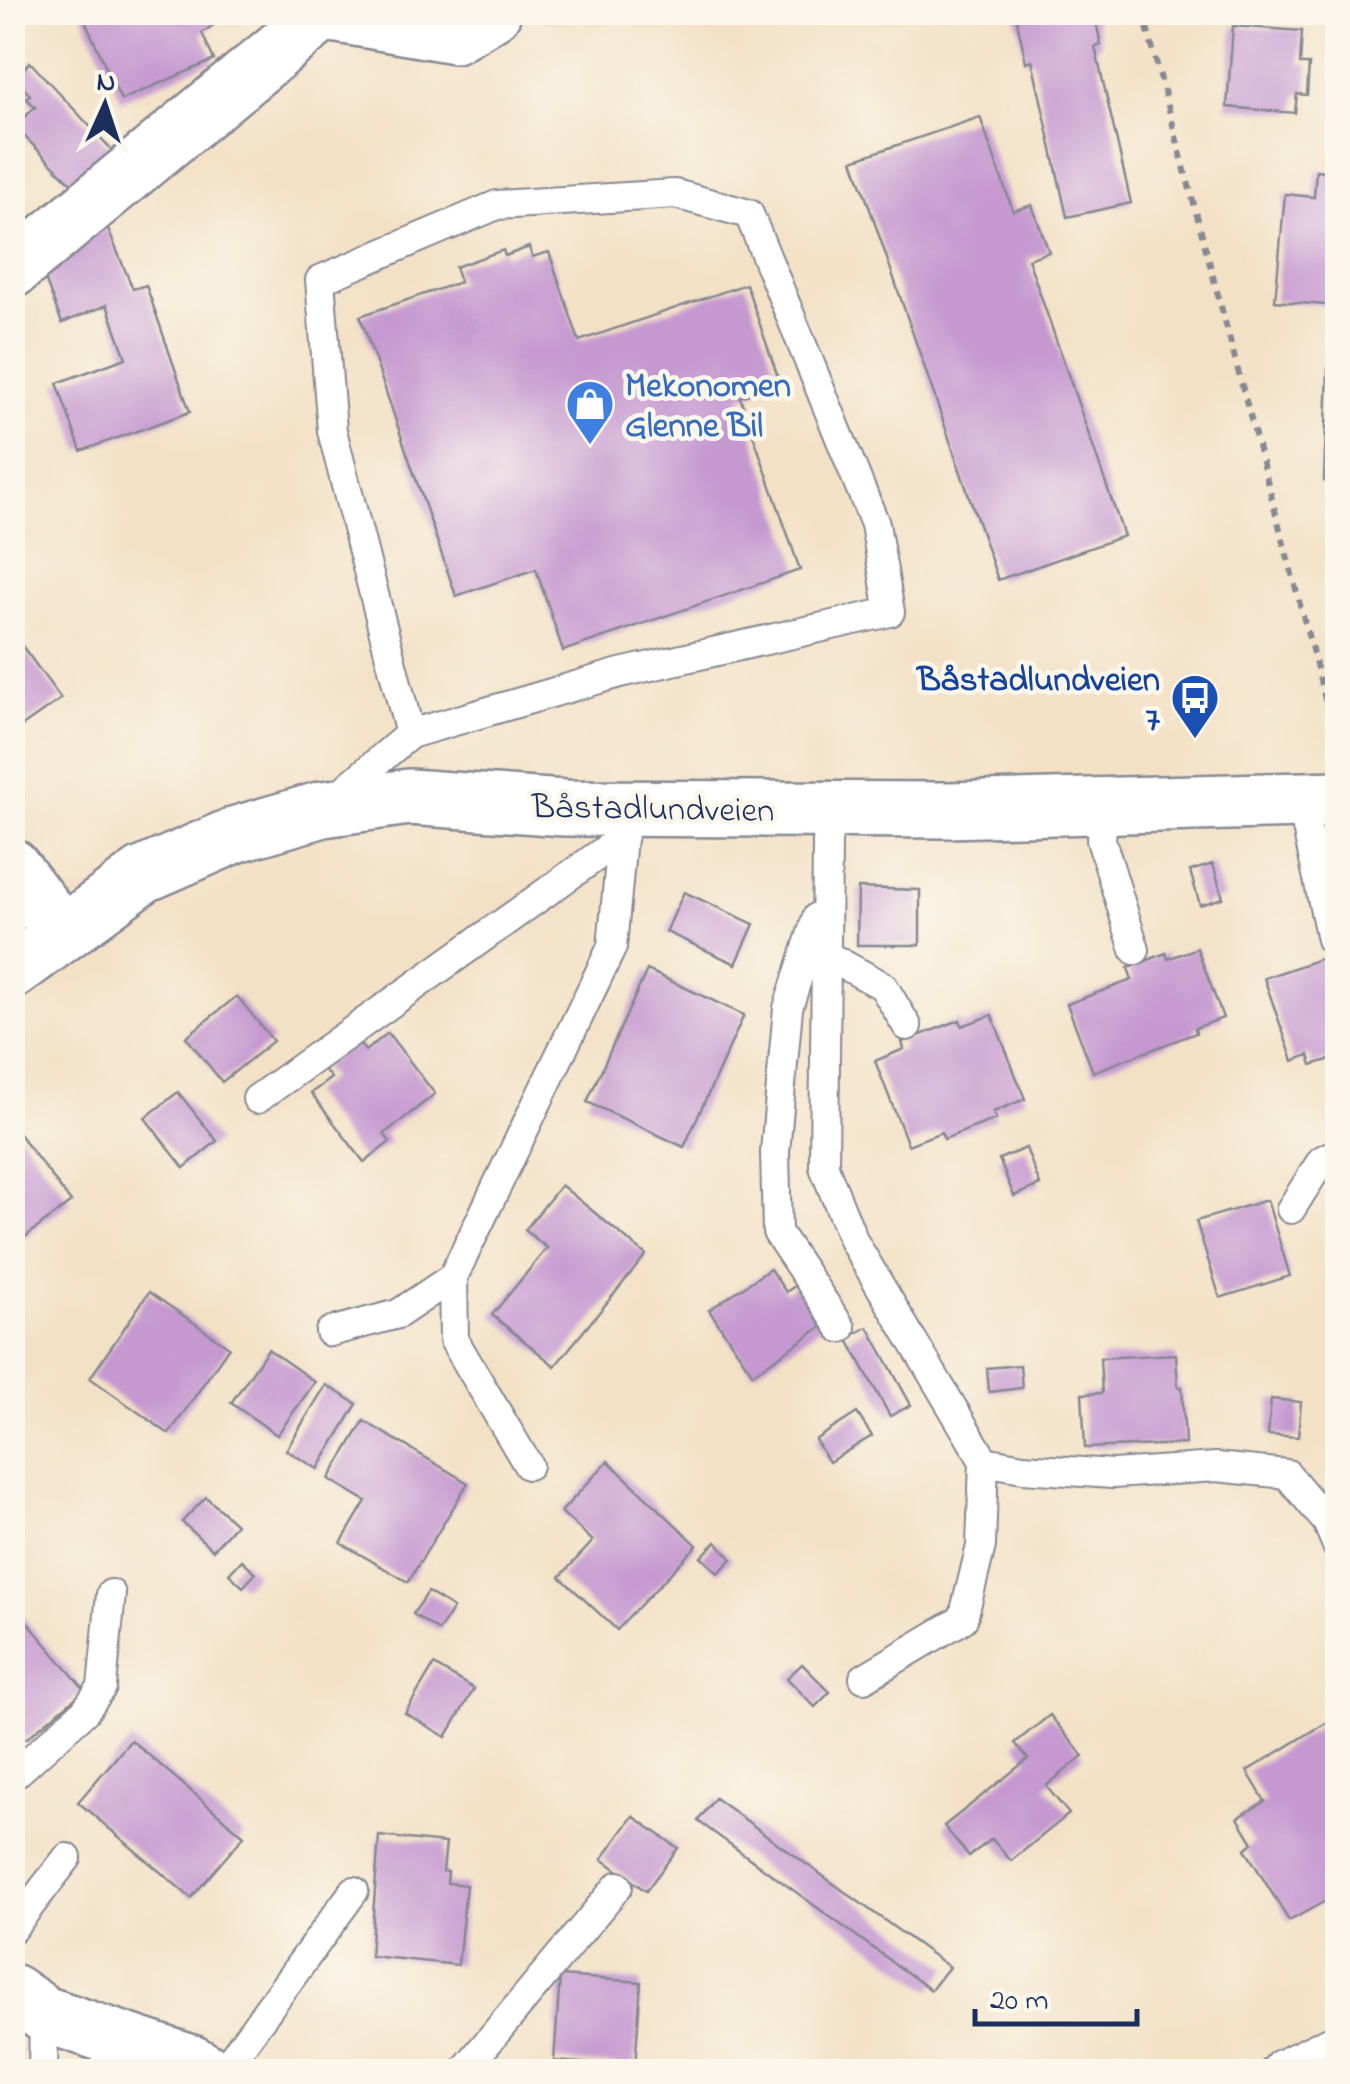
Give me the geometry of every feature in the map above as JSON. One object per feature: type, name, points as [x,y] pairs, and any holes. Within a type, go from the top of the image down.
[{"type":"street","points":[[12,270],[321,13],[454,35],[493,12]]},
{"type":"street","name":"Båstadlundveien","points":[[12,971],[144,876],[237,834],[323,809],[409,797],[565,808],[627,823],[833,809],[1319,800]]},
{"type":"street","points":[[12,866],[62,933]]},
{"type":"street","points":[[28,2003],[208,2072]]},
{"type":"lane","points":[[323,809],[410,734],[620,673],[890,612],[875,524],[749,214],[676,194],[498,206],[320,280],[332,430],[410,734]]},
{"type":"lane","points":[[1319,800],[1331,938]]},
{"type":"lane","points":[[1104,805],[1101,840],[1134,950]]},
{"type":"lane","points":[[833,809],[827,842],[824,1166],[854,1242],[984,1461],[981,1546],[963,1619],[864,1678]]},
{"type":"lane","points":[[258,1099],[627,823]]},
{"type":"lane","points":[[528,1464],[454,1340],[453,1277],[612,947],[627,823]]},
{"type":"lane","points":[[827,887],[788,1008],[775,1152],[778,1232],[841,1328]]},
{"type":"lane","points":[[826,955],[883,986],[907,1026]]},
{"type":"lane","points":[[1291,1209],[1322,1160],[1338,1152]]},
{"type":"lane","points":[[330,1332],[398,1314],[453,1277]]},
{"type":"lane","points":[[984,1461],[1022,1468],[1112,1474],[1216,1467],[1287,1474],[1327,1522],[1338,1548]]},
{"type":"lane","points":[[12,1777],[85,1711],[102,1687],[111,1594]]},
{"type":"lane","points":[[12,1929],[67,1858]]},
{"type":"lane","points":[[463,2072],[618,1886]]},
{"type":"lane","points":[[222,2072],[354,1891]]},
{"type":"lane","points":[[28,2003],[43,2072]]},
{"type":"lane","points":[[1272,2072],[1279,2065],[1338,2038]]},
{"type":"path","points":[[1143,12],[1338,745]]},
{"type":"building","points":[[81,12],[212,12],[219,21],[202,33],[214,60],[121,100]]},
{"type":"building","points":[[1015,12],[1094,12],[1101,45],[1095,47],[1131,203],[1067,217],[1032,60],[1026,62]]},
{"type":"building","points":[[1233,26],[1302,31],[1300,64],[1309,64],[1307,95],[1297,94],[1295,113],[1227,107]]},
{"type":"building","points":[[30,62],[112,150],[75,187],[15,127],[35,107],[14,78]]},
{"type":"building","points":[[980,117],[1013,211],[1032,205],[1049,252],[1028,259],[1124,536],[998,580],[853,160]]},
{"type":"building","points":[[1316,170],[1338,173],[1338,306],[1275,301],[1285,194],[1314,197]]},
{"type":"building","points":[[107,227],[133,289],[146,285],[190,412],[81,451],[57,383],[126,358],[107,305],[62,323],[36,256]]},
{"type":"building","points":[[529,247],[532,257],[549,252],[579,341],[746,284],[780,383],[740,397],[800,570],[563,651],[536,569],[456,596],[360,316],[460,282],[455,267],[503,250],[505,256]]},
{"type":"building","points":[[1328,369],[1338,369],[1338,481],[1324,481]]},
{"type":"building","points":[[12,632],[61,699],[12,733]]},
{"type":"building","points":[[1213,864],[1223,898],[1200,905],[1190,871]]},
{"type":"building","points":[[858,888],[920,890],[920,945],[857,945]]},
{"type":"building","points":[[684,892],[754,924],[736,964],[666,932]]},
{"type":"building","points":[[1197,948],[1223,1018],[1195,1028],[1196,1033],[1093,1072],[1067,1004],[1132,980],[1128,968],[1166,953],[1168,959]]},
{"type":"building","points":[[1338,953],[1338,1057],[1312,1065],[1309,1055],[1293,1061],[1264,978]]},
{"type":"building","points":[[647,970],[744,1015],[684,1147],[587,1102]]},
{"type":"building","points":[[237,996],[273,1041],[222,1082],[186,1037]]},
{"type":"building","points":[[992,1015],[1025,1099],[993,1112],[996,1119],[944,1139],[941,1132],[908,1145],[875,1061],[904,1049],[902,1042],[960,1020],[962,1026]]},
{"type":"building","points":[[388,1033],[435,1094],[384,1134],[390,1142],[364,1162],[311,1093],[331,1078],[322,1067],[357,1040],[365,1051]]},
{"type":"building","points":[[178,1092],[217,1141],[184,1168],[145,1118]]},
{"type":"building","points":[[19,1134],[71,1202],[12,1247],[12,1139]]},
{"type":"building","points":[[1026,1148],[1040,1185],[1014,1196],[999,1159]]},
{"type":"building","points":[[561,1185],[646,1255],[555,1366],[492,1315],[547,1248],[525,1230]]},
{"type":"building","points":[[1267,1200],[1290,1276],[1220,1298],[1196,1221]]},
{"type":"building","points":[[770,1269],[786,1292],[802,1281],[830,1321],[753,1374],[709,1310]]},
{"type":"building","points":[[149,1292],[229,1347],[169,1434],[90,1378]]},
{"type":"building","points":[[868,1327],[911,1405],[890,1416],[847,1338]]},
{"type":"building","points":[[268,1349],[315,1382],[277,1435],[231,1403]]},
{"type":"building","points":[[1176,1354],[1185,1444],[1085,1448],[1082,1394],[1102,1393],[1100,1358]]},
{"type":"building","points":[[1020,1365],[1022,1388],[989,1392],[987,1368]]},
{"type":"building","points":[[326,1385],[357,1404],[318,1469],[286,1450]]},
{"type":"building","points":[[1271,1399],[1301,1402],[1298,1437],[1268,1435]]},
{"type":"building","points":[[857,1413],[872,1436],[829,1462],[815,1440]]},
{"type":"building","points":[[364,1421],[468,1483],[408,1582],[341,1543],[366,1501],[329,1479]]},
{"type":"building","points":[[608,1461],[697,1545],[617,1630],[560,1577],[593,1541],[561,1512]]},
{"type":"building","points":[[206,1497],[236,1524],[213,1550],[182,1522]]},
{"type":"building","points":[[716,1542],[732,1559],[718,1573],[701,1557]]},
{"type":"building","points":[[242,1560],[256,1573],[243,1587],[229,1574]]},
{"type":"building","points":[[428,1592],[453,1608],[439,1631],[413,1614]]},
{"type":"building","points":[[12,1604],[85,1690],[26,1739],[12,1723]]},
{"type":"building","points":[[802,1664],[830,1692],[815,1707],[787,1678]]},
{"type":"building","points":[[434,1665],[474,1689],[446,1737],[405,1713]]},
{"type":"building","points":[[1050,1715],[1083,1756],[1046,1786],[1069,1814],[1011,1861],[992,1839],[969,1856],[944,1826],[1028,1759],[1015,1743]]},
{"type":"building","points":[[1326,1723],[1338,1741],[1338,1894],[1289,1921],[1245,1849],[1253,1843],[1238,1818],[1265,1801],[1247,1771]]},
{"type":"building","points":[[131,1740],[244,1836],[191,1898],[78,1802]]},
{"type":"building","points":[[715,1798],[949,1967],[931,1990],[698,1821]]},
{"type":"building","points":[[633,1816],[678,1848],[646,1891],[602,1859]]},
{"type":"building","points":[[379,1836],[446,1843],[443,1871],[448,1872],[447,1883],[466,1885],[458,1965],[370,1956]]},
{"type":"building","points":[[560,1976],[641,1982],[635,2067],[554,2061]]},
{"type":"place","name":"Mekonomen Glenne Bil","points":[[590,446]]},
{"type":"place","name":"Båstadlundveien 7","points":[[1195,740]]}]
